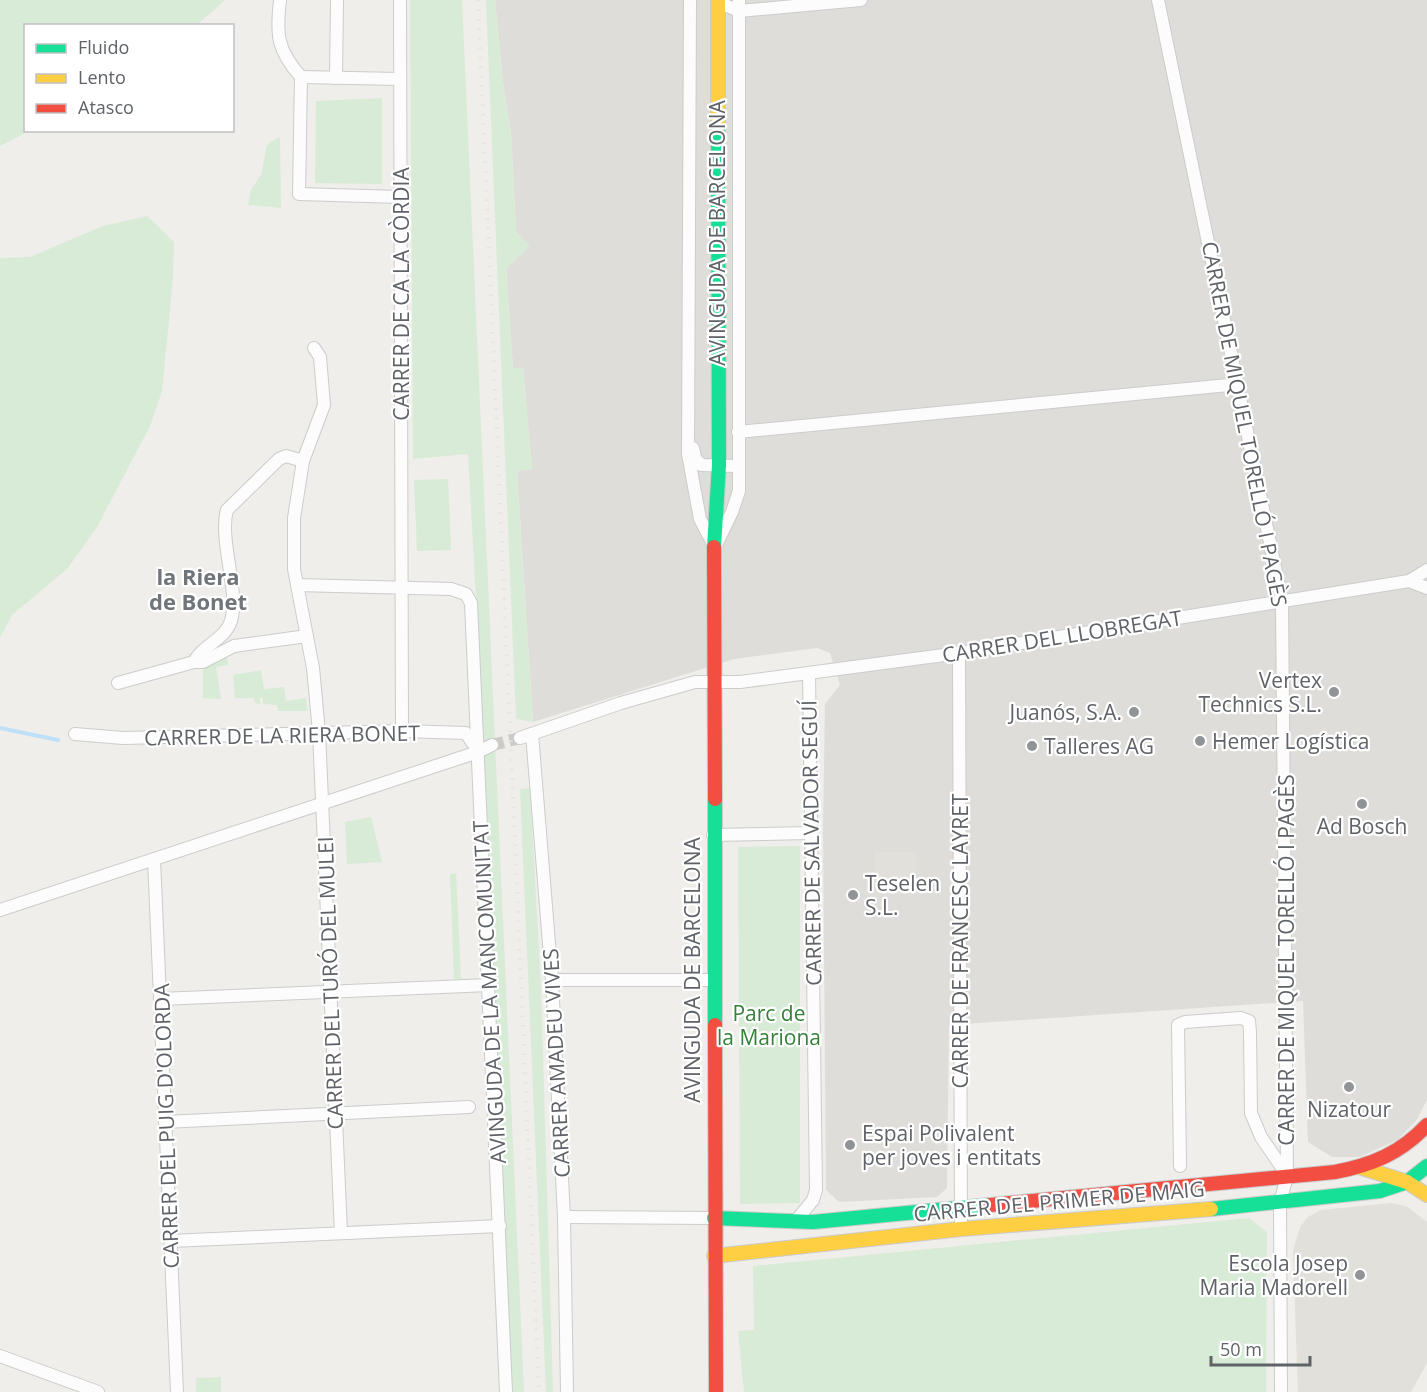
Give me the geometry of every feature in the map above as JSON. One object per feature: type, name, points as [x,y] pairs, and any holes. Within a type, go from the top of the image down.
[{"type":"street","points":[[280,0],[277,33],[281,52],[301,77],[298,194],[400,197]]},
{"type":"street","points":[[336,78],[337,0]]},
{"type":"street","name":"CARRER DE CA LA CÒRDIA","points":[[400,0],[402,731]]},
{"type":"street","name":"AVINGUDA DE BARCELONA","points":[[690,0],[688,454],[700,519],[714,547]]},
{"type":"street","points":[[718,1],[739,5],[861,0]]},
{"type":"street","name":"CARRER DE MIQUEL TORELLÓ I PAGÈS","points":[[1158,0],[1282,601],[1287,1176],[1280,1203],[1281,1392]]},
{"type":"street","name":"AVINGUDA DE BARCELONA","points":[[716,1392],[713,834],[714,547],[719,465],[718,1]]},
{"type":"street","name":"AVINGUDA DE BARCELONA","points":[[714,547],[736,501],[738,466],[739,5]]},
{"type":"street","points":[[301,77],[399,79]]},
{"type":"street","name":"CARRER DEL TURÓ DEL MULEI","points":[[314,348],[320,357],[324,405],[303,461],[294,518],[294,569],[313,668],[319,732],[340,1233]]},
{"type":"street","points":[[738,432],[1239,384]]},
{"type":"street","name":"AVINGUDA DE BARCELONA","points":[[689,433],[697,462],[738,466]]},
{"type":"street","points":[[194,662],[198,654],[223,635],[232,618],[227,510],[279,459],[286,456],[303,461]]},
{"type":"street","name":"CARRER DEL LLOBREGAT","points":[[714,682],[740,682],[959,653],[1409,581],[1427,570]]},
{"type":"street","points":[[1409,581],[1427,588]]},
{"type":"street","points":[[297,585],[403,587]]},
{"type":"street","name":"AVINGUDA DE LA MANCOMUNITAT","points":[[403,587],[451,589],[466,594],[471,603],[506,1392]]},
{"type":"street","points":[[118,683],[194,662],[203,662],[234,646],[307,636]]},
{"type":"street","name":"CARRER DE FRANCESC LAYRET","points":[[959,653],[961,1229]]},
{"type":"street","name":"CARRER DE SALVADOR SEGUÍ","points":[[795,1222],[813,1200],[816,1190],[809,673]]},
{"type":"street","name":"CARRER AMADEU VIVES","points":[[567,1392],[564,1217],[552,980],[526,736],[683,684],[714,682]]},
{"type":"street","name":"CARRER DE LA RIERA BONET","points":[[75,734],[123,738],[319,732],[466,733],[478,752]]},
{"type":"street","name":"CARRER DE LA RIERA BONET","points":[[0,910],[492,746]]},
{"type":"street","points":[[713,834],[811,833]]},
{"type":"street","name":"CARRER DEL PUIG D'OLORDA","points":[[154,859],[177,1392]]},
{"type":"street","points":[[552,980],[714,980]]},
{"type":"street","points":[[160,999],[489,985]]},
{"type":"street","points":[[1180,1166],[1178,1025],[1185,1022],[1242,1018],[1249,1021],[1251,1032],[1251,1113],[1261,1137],[1287,1176]]},
{"type":"street","points":[[165,1122],[469,1107]]},
{"type":"street","name":"CARRER DEL PRIMER DE MAIG","points":[[714,1218],[795,1222],[961,1209],[1358,1167],[1383,1160],[1403,1150],[1427,1125]]},
{"type":"street","name":"CARRER DEL PRIMER DE MAIG","points":[[714,1256],[961,1229],[1280,1203],[1380,1191],[1407,1182],[1427,1166]]},
{"type":"street","name":"CARRER DEL PRIMER DE MAIG","points":[[1358,1167],[1407,1182],[1427,1195]]},
{"type":"street","points":[[564,1217],[714,1218]]},
{"type":"street","points":[[171,1241],[500,1226]]},
{"type":"street","points":[[0,1356],[98,1392]]},
{"type":"shaded area","points":[[495,0],[1427,0],[1427,1100],[1416,1121],[1397,1140],[1360,1157],[1332,1157],[1308,1142],[1303,1001],[949,1025],[947,1188],[937,1197],[839,1202],[826,1190],[823,831],[825,704],[840,685],[830,653],[817,648],[734,659],[533,722],[517,471],[532,469],[523,368],[513,368],[506,269],[516,231],[511,133],[503,83]]},
{"type":"shaded area","points":[[874,852],[916,852],[916,894],[874,895]]},
{"type":"shaded area","name":"Escola Josep Maria Madorell","points":[[1391,1203],[1406,1206],[1427,1222],[1427,1363],[1411,1392],[1298,1392],[1293,1251],[1300,1227],[1308,1217],[1321,1210]]},
{"type":"green space","points":[[0,0],[225,0],[198,24],[24,24],[24,132],[27,132],[0,146]]},
{"type":"green space","points":[[410,0],[462,0],[524,1392],[512,1392],[485,763],[468,454],[413,459]]},
{"type":"green space","points":[[486,0],[495,0],[503,83],[511,133],[516,231],[530,246],[506,269],[513,368],[523,368],[532,469],[517,471],[533,722],[516,719]]},
{"type":"green space","points":[[382,98],[382,184],[315,183],[316,101]]},
{"type":"green space","points":[[280,137],[281,208],[248,205],[251,190],[262,173],[266,147]]},
{"type":"green space","points":[[147,216],[174,242],[173,278],[162,391],[150,426],[97,527],[67,569],[12,615],[0,637],[0,258],[30,257],[103,226]]},
{"type":"green space","points":[[448,479],[451,550],[417,551],[414,480]]},
{"type":"green space","points":[[227,656],[228,665],[216,667],[221,699],[203,698],[203,668]]},
{"type":"green space","points":[[261,670],[264,689],[284,687],[286,701],[306,698],[308,711],[278,711],[277,705],[263,704],[263,698],[260,698],[260,704],[255,703],[254,698],[235,698],[233,675]]},
{"type":"green space","points":[[530,788],[541,987],[553,1392],[546,1392],[520,789]]},
{"type":"green space","points":[[371,817],[382,862],[347,864],[345,822]]},
{"type":"green space","name":"Parc de la Mariona","points":[[800,846],[800,1203],[740,1204],[738,847]]},
{"type":"green space","points":[[456,873],[461,979],[454,979],[450,874]]},
{"type":"green space","points":[[1249,1218],[1267,1232],[1266,1392],[744,1392],[738,1331],[754,1330],[753,1266]]},
{"type":"green space","points":[[221,1377],[221,1392],[196,1392],[196,1378]]},
{"type":"waterway","points":[[0,728],[58,740]]},
{"type":"tunnel","points":[[492,745],[520,738]]},
{"type":"railway","points":[[478,0],[539,1392]]},
{"type":"traffic: fast","points":[[714,547],[719,465],[718,125]]},
{"type":"traffic: fast","points":[[715,799],[715,1025]]},
{"type":"traffic: fast","points":[[1211,1209],[1380,1191],[1407,1182],[1427,1166]]},
{"type":"traffic: fast","points":[[714,1218],[813,1222],[990,1205]]},
{"type":"traffic: slow","points":[[718,0],[718,125]]},
{"type":"traffic: slow","points":[[1359,1167],[1407,1182],[1427,1195]]},
{"type":"traffic: slow","points":[[714,1256],[961,1229],[1211,1209]]},
{"type":"traffic: jam","points":[[714,547],[715,799]]},
{"type":"traffic: jam","points":[[715,1025],[716,1392]]},
{"type":"traffic: jam","points":[[990,1205],[1335,1172],[1361,1166],[1385,1156],[1407,1143],[1427,1125]]},
{"type":"place","name":"Vertex Technics S.L.","points":[[1334,692]]},
{"type":"place","name":"Juanós, S.A.","points":[[1134,712]]},
{"type":"place","name":"Hemer Logística","points":[[1200,741]]},
{"type":"place","name":"Talleres AG","points":[[1032,746]]},
{"type":"place","name":"Ad Bosch","points":[[1362,804]]},
{"type":"place","name":"Teselen S.L.","points":[[853,895]]},
{"type":"place","name":"Nizatour","points":[[1349,1087]]},
{"type":"place","name":"Espai Polivalent per joves i entitats","points":[[850,1145]]},
{"type":"place","name":"Escola Josep Maria Madorell","points":[[1360,1275]]},
{"type":"district","name":"la Riera de Bonet","points":[[198,588]]}]
